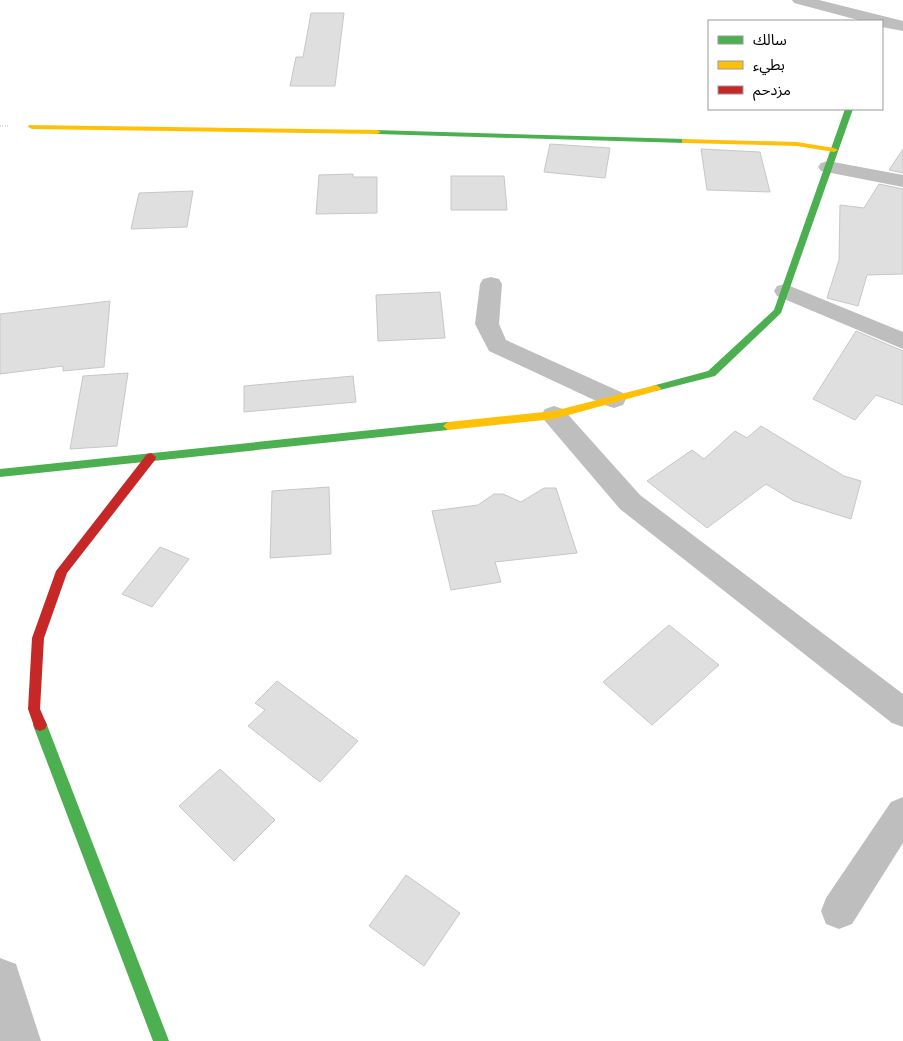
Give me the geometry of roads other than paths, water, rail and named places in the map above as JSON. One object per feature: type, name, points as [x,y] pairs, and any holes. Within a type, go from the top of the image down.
[{"type":"street","points":[[800,0],[874,20]]},
{"type":"street","points":[[883,22],[903,26]]},
{"type":"street","points":[[0,473],[554,415],[711,374],[778,311],[849,110]]},
{"type":"street","points":[[32,127],[410,132],[797,144],[831,159],[903,181]]},
{"type":"street","points":[[491,284],[487,324],[497,344],[614,399]]},
{"type":"street","points":[[785,291],[903,341]]},
{"type":"street","points":[[554,415],[630,502],[903,713]]},
{"type":"street","points":[[151,457],[62,572],[38,638],[34,709],[161,1041]]},
{"type":"street","points":[[840,911],[903,813]]},
{"type":"waterway","points":[[0,980],[18,1041]]}]
